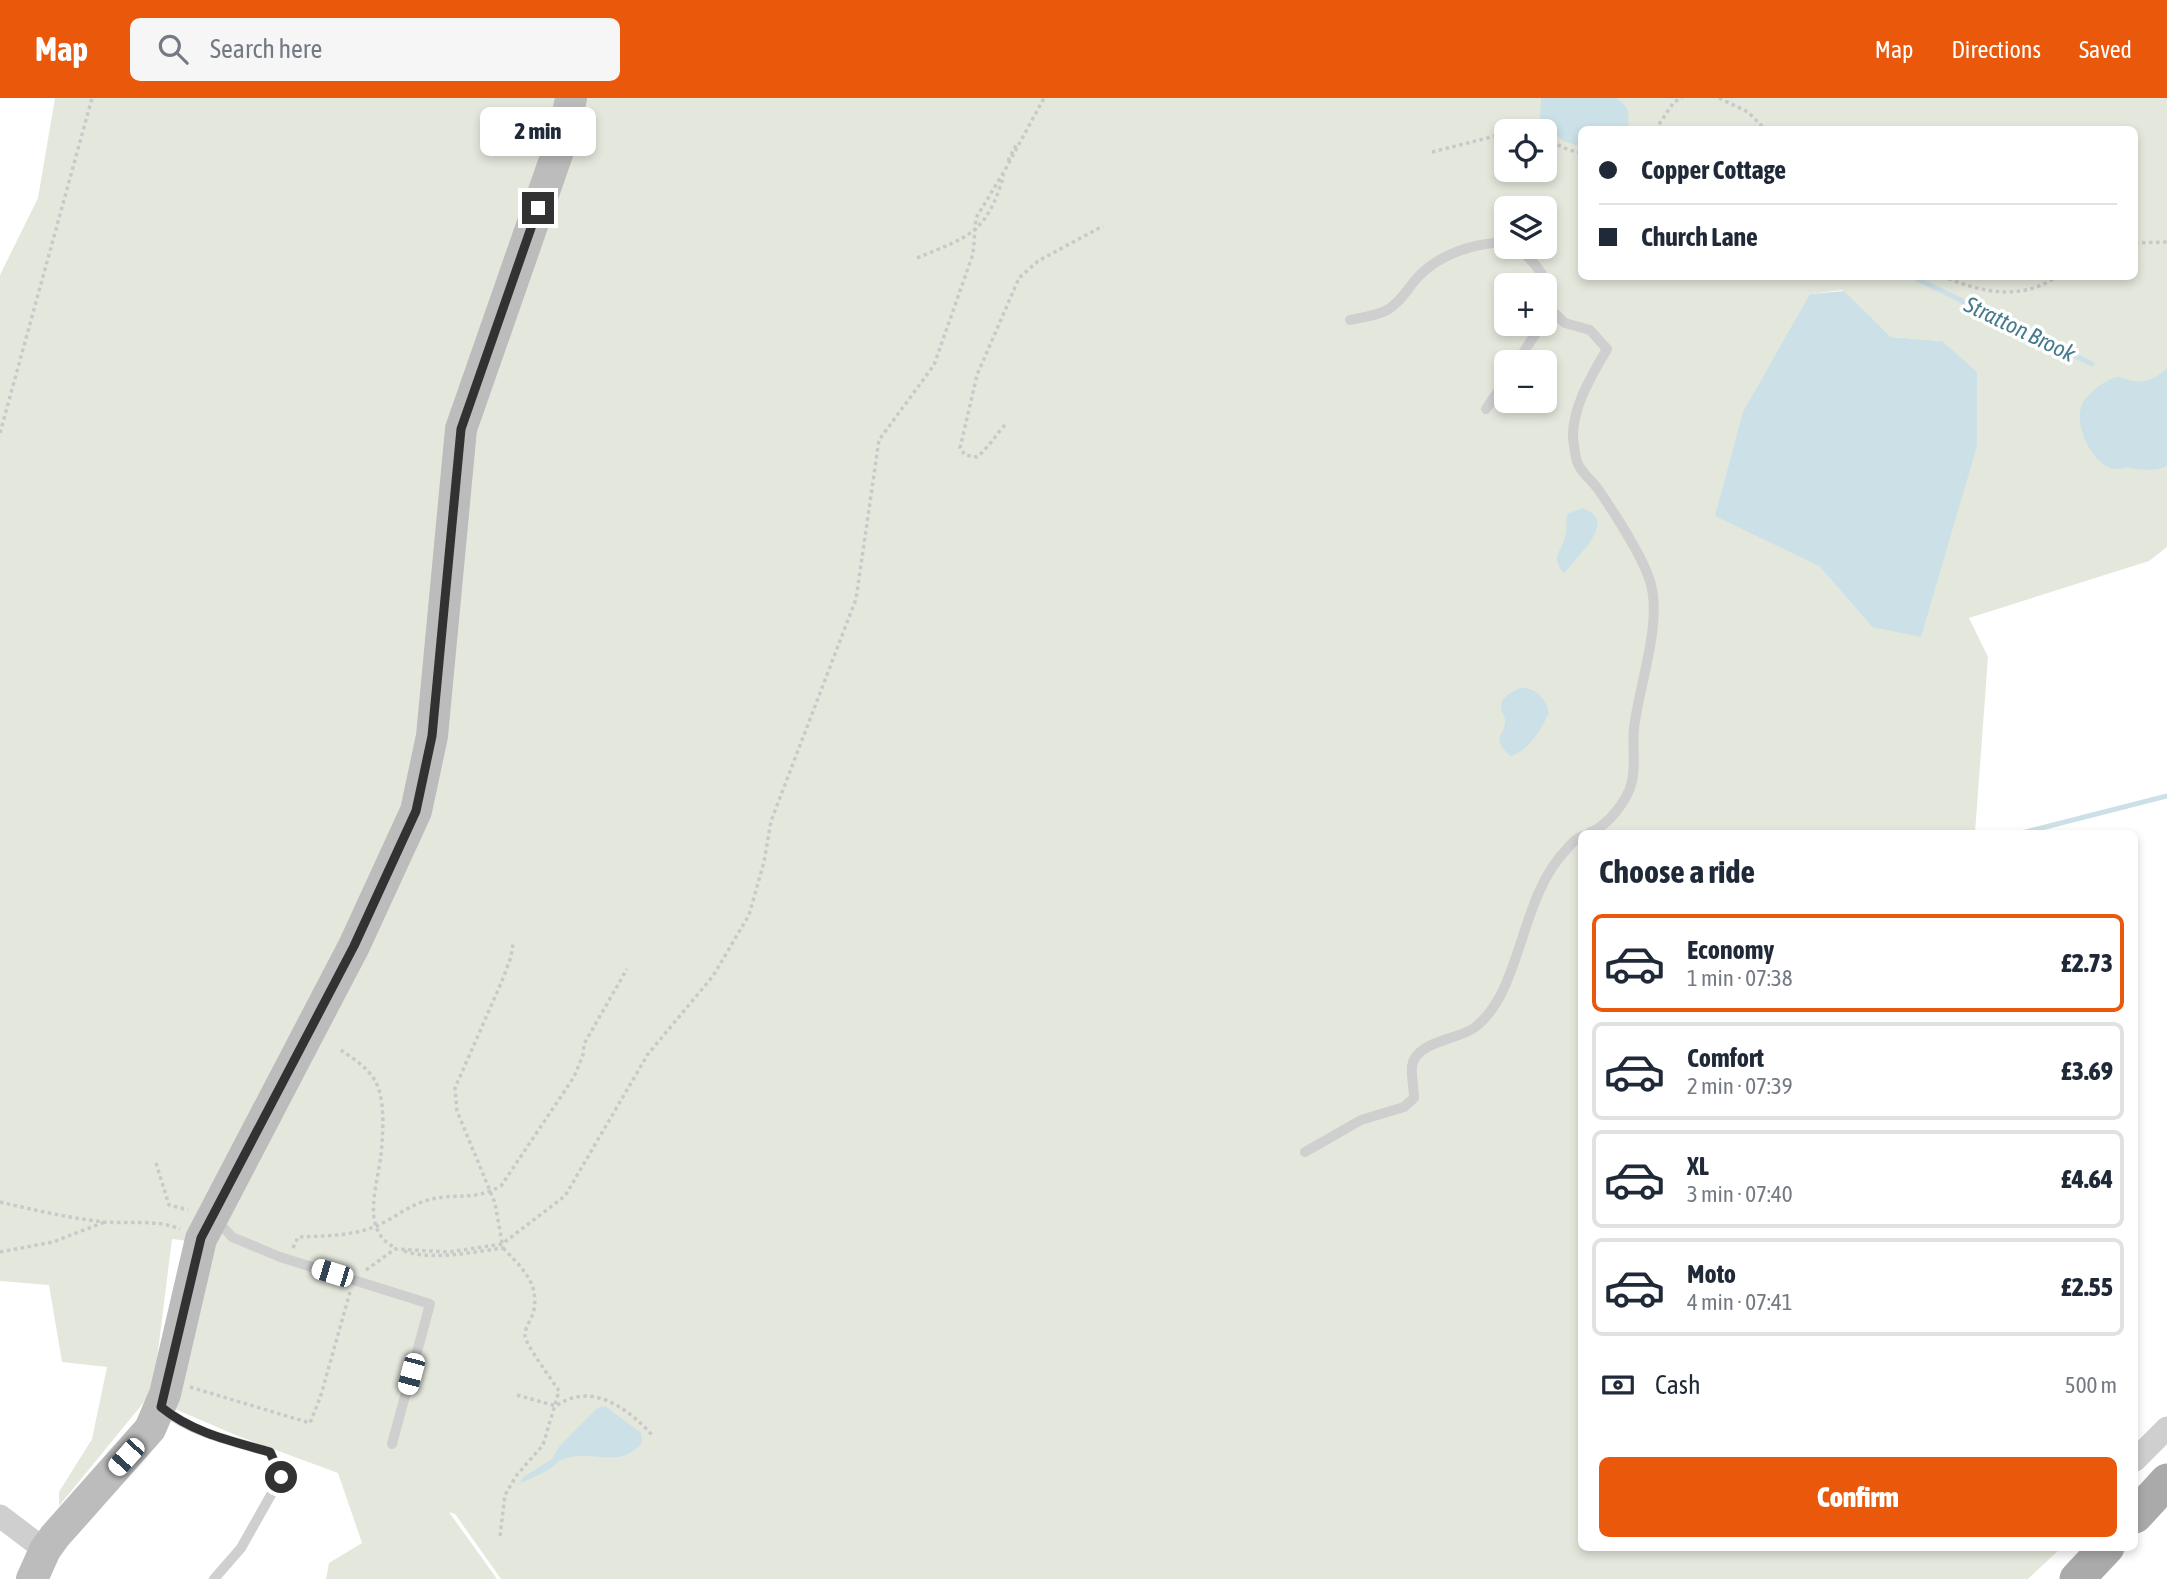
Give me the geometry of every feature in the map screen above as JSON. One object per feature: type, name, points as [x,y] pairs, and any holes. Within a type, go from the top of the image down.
[{"type":"main road","points":[[2138,1513],[2167,1481]]},
{"type":"street","points":[[0,1517],[36,1571],[66,1522],[150,1429],[171,1395],[207,1227],[354,946],[416,811],[432,736],[461,429],[564,134],[571,98]]},
{"type":"street","points":[[2138,1457],[2167,1428]]},
{"type":"lane","points":[[1350,320],[1390,308],[1403,297],[1422,272],[1456,252],[1470,246],[1494,243]]},
{"type":"lane","points":[[1528,259],[1541,273]]},
{"type":"lane","points":[[1557,319],[1590,330],[1606,349],[1587,385],[1576,418],[1573,436],[1577,463],[1596,487],[1636,553],[1650,582],[1655,616],[1636,710],[1632,783],[1620,807],[1597,830]]},
{"type":"lane","points":[[1486,409],[1494,397]]},
{"type":"lane","points":[[1305,1152],[1361,1120],[1404,1107],[1415,1098],[1412,1065],[1419,1052],[1473,1029],[1489,1013],[1503,993],[1527,918],[1554,862],[1578,838]]},
{"type":"lane","points":[[207,1227],[280,1257],[429,1304],[392,1444]]},
{"type":"lane","points":[[171,1395],[177,1420],[201,1432],[270,1452],[281,1477],[241,1548],[214,1579]]},
{"type":"path","points":[[0,433],[92,98]]},
{"type":"path","points":[[171,1395],[310,1423],[321,1395],[353,1280],[394,1249],[449,1252],[503,1246],[565,1196],[648,1054],[713,976],[749,915],[764,862],[771,821],[856,599],[879,440],[934,365],[973,254],[976,218],[1045,98]]},
{"type":"path","points":[[1658,126],[1674,102],[1682,98]]},
{"type":"path","points":[[1719,98],[1748,112],[1762,126]]},
{"type":"path","points":[[1432,152],[1494,135]]},
{"type":"path","points":[[1557,144],[1578,152]]},
{"type":"path","points":[[918,258],[969,236],[990,213],[1005,170]]},
{"type":"path","points":[[1005,425],[991,440],[987,449],[977,457],[965,455],[960,448],[977,375],[1018,278],[1038,261],[1103,226]]},
{"type":"path","points":[[2138,243],[2167,242]]},
{"type":"path","points":[[1954,280],[1986,291],[2021,293],[2049,280]]},
{"type":"path","points":[[500,1536],[505,1495],[516,1476],[543,1445],[559,1391],[527,1344],[524,1334],[534,1312],[536,1295],[532,1282],[503,1246],[495,1203],[457,1111],[455,1088],[502,981],[513,943]]},
{"type":"path","points":[[298,1237],[344,1235],[376,1226],[400,1212],[432,1199],[471,1197],[491,1192],[501,1186],[574,1077],[583,1055],[584,1044],[627,969]]},
{"type":"path","points":[[341,1050],[362,1066],[374,1080],[380,1097],[381,1155],[373,1211],[379,1234],[387,1244],[399,1249]]},
{"type":"path","points":[[0,1202],[60,1216],[106,1222],[207,1227]]},
{"type":"path","points":[[0,1252],[53,1242],[106,1222]]},
{"type":"path","points":[[517,1395],[555,1406]]},
{"type":"path","points":[[555,1406],[565,1399],[597,1396],[630,1413],[653,1436]]},
{"type":"shaded area","points":[[55,98],[2167,98],[2167,547],[2149,561],[1969,618],[1988,657],[1975,830],[1578,830],[1578,1551],[2058,1551],[2028,1579],[501,1579],[455,1514],[449,1512],[497,1579],[326,1579],[329,1563],[362,1543],[338,1473],[238,1436],[168,1406],[188,1241],[172,1239],[153,1391],[59,1506],[59,1492],[92,1439],[107,1367],[62,1362],[49,1285],[0,1281],[0,275],[38,198]],"holes":[[[1842,290],[1891,337],[1942,341],[1872,627],[1819,566],[1810,294]]]},
{"type":"water","points":[[1541,98],[1616,98],[1627,108],[1629,126],[1578,126],[1578,146],[1557,136],[1557,119],[1540,119]]},
{"type":"water","points":[[1844,291],[1891,337],[1942,341],[1977,372],[1977,446],[1921,637],[1872,627],[1819,566],[1715,516],[1743,412],[1810,294]]},
{"type":"water","points":[[2167,368],[2167,466],[2149,470],[2114,469],[2105,465],[2090,449],[2081,427],[2081,406],[2086,398],[2100,385],[2113,378],[2142,381],[2156,377]]},
{"type":"water","points":[[1582,508],[1593,514],[1597,521],[1596,530],[1592,540],[1564,574],[1557,555],[1566,534],[1567,514]]},
{"type":"water","points":[[1520,688],[1531,689],[1539,694],[1549,713],[1528,745],[1510,756],[1499,740],[1505,725],[1501,704],[1507,695]]},
{"type":"water","points":[[605,1406],[641,1433],[642,1443],[623,1456],[575,1456],[562,1460],[521,1483],[522,1478],[552,1459],[559,1447],[597,1408]]},
{"type":"waterway","name":"Stratton Brook","points":[[1919,280],[2092,364]]},
{"type":"waterway","points":[[2034,830],[2167,796]]},
{"type":"route","points":[[281,1477],[270,1452],[201,1432],[177,1420],[161,1407],[201,1238],[354,946],[416,811],[432,736],[461,429],[538,208]]}]
